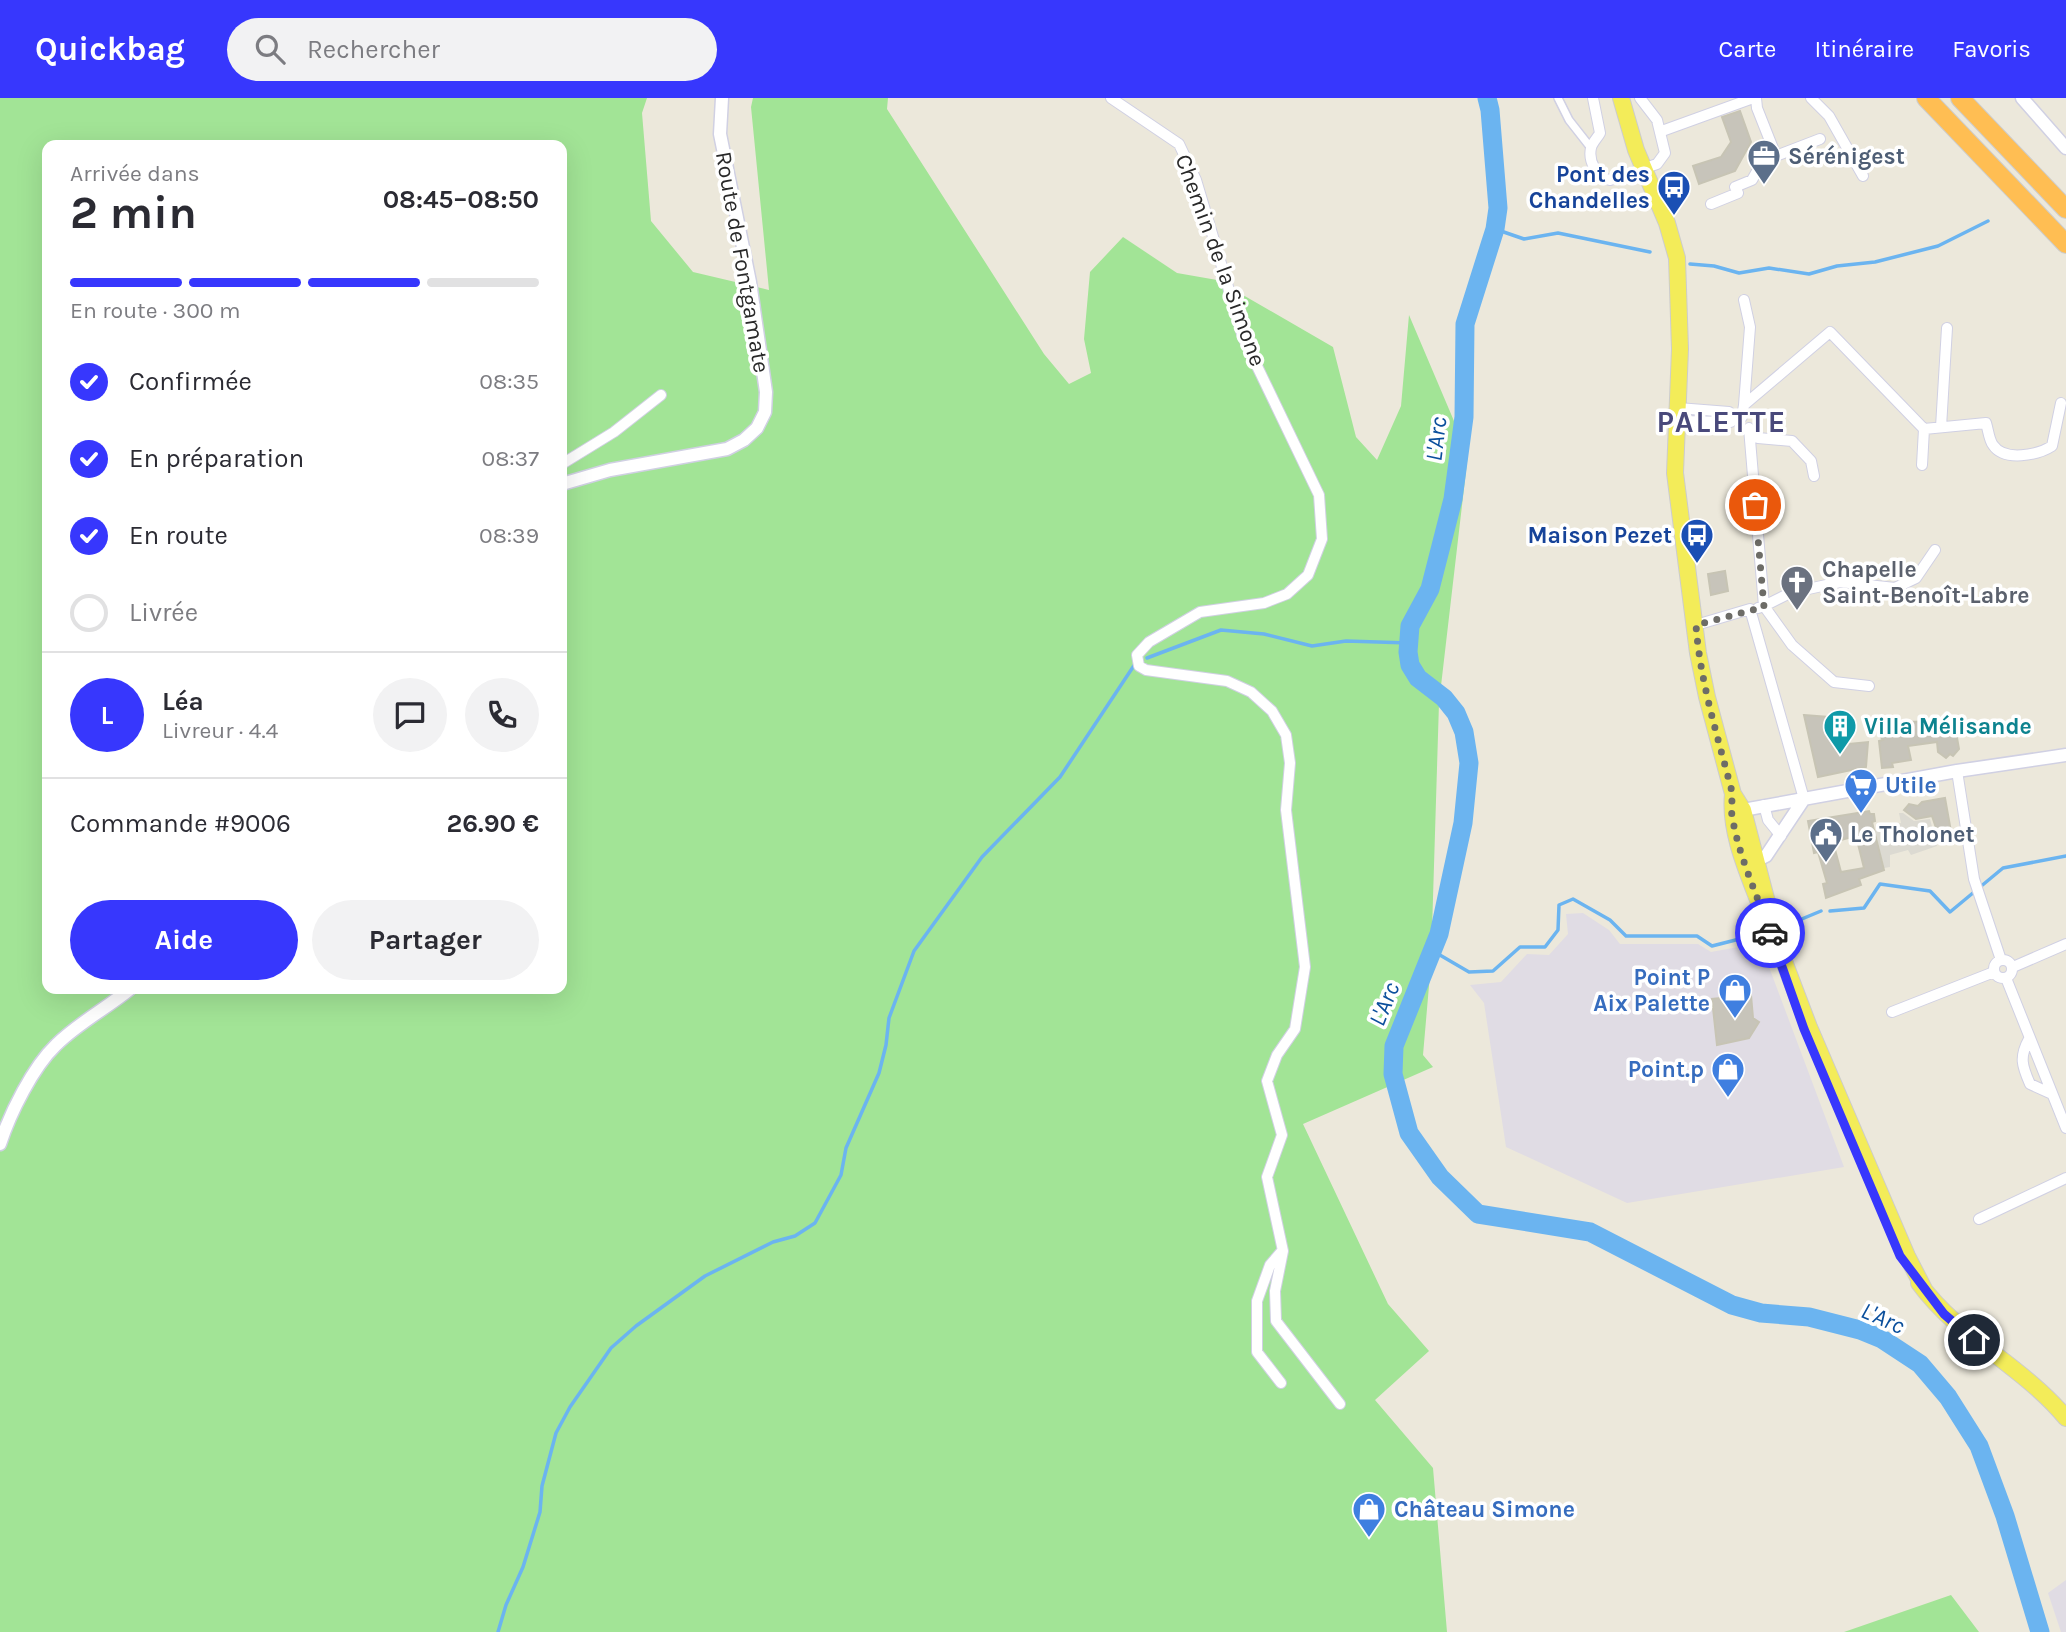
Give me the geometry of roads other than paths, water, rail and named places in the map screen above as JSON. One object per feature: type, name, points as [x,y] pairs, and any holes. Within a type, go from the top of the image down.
[{"type":"highway","points":[[1926,98],[2066,244]]},
{"type":"highway","points":[[1960,98],[2066,209]]},
{"type":"main road","points":[[1621,98],[1643,169],[1667,223],[1677,258],[1680,313],[1675,473],[1698,653],[1709,707],[1733,794],[1748,873],[1771,929],[1804,1029],[1900,1256],[1944,1314],[2055,1404],[2066,1418]]},
{"type":"main road","points":[[1736,815],[1758,860],[1771,929]]},
{"type":"main road","points":[[2022,1378],[2066,1430]]},
{"type":"street","name":"Route de Fontgamate","points":[[567,483],[610,470],[727,449],[744,440],[757,428],[765,412],[765,371],[720,134],[722,98]]},
{"type":"street","name":"Chemin de la Simone","points":[[1111,98],[1179,144],[1196,180],[1243,337],[1319,495],[1322,539],[1308,575],[1287,594],[1264,603],[1200,612],[1149,642],[1138,655],[1139,666],[1146,670],[1208,677],[1227,681],[1251,692],[1272,711],[1286,735],[1290,763],[1286,810],[1305,967],[1295,1029],[1276,1055],[1267,1081],[1282,1135],[1267,1177],[1283,1251],[1275,1292],[1276,1321],[1340,1404]]},
{"type":"street","points":[[1558,98],[1569,120],[1591,148]]},
{"type":"street","points":[[1593,98],[1600,133],[1591,148],[1591,163],[1604,179],[1617,180],[1663,159],[1665,147],[1662,131],[1640,98]]},
{"type":"street","points":[[1662,131],[1754,98],[1776,156]]},
{"type":"street","points":[[1811,98],[1829,116],[1863,176]]},
{"type":"street","points":[[2022,98],[2066,148]]},
{"type":"street","points":[[1711,204],[1738,193],[1735,187],[1752,180],[1765,159],[1820,139]]},
{"type":"street","points":[[1678,415],[1731,422],[1738,417],[1744,405],[1750,327],[1744,300]]},
{"type":"street","points":[[1941,427],[1947,328]]},
{"type":"street","points":[[1744,405],[1830,332],[1924,429],[1922,465]]},
{"type":"street","points":[[567,461],[614,432],[661,395]]},
{"type":"street","points":[[1924,429],[1986,423],[1992,445],[2003,454],[2043,452],[2055,442],[2061,403]]},
{"type":"street","points":[[1738,417],[1758,438],[1792,441],[1811,461],[1814,476]]},
{"type":"street","points":[[1749,428],[1764,607],[1792,645],[1834,682],[1869,686]]},
{"type":"street","points":[[1696,625],[1764,607],[1790,593],[1840,582],[1895,587],[1916,578],[1935,550]]},
{"type":"street","points":[[1750,609],[1804,799],[1766,856],[1758,860]]},
{"type":"street","points":[[1736,815],[1764,805],[2066,755]]},
{"type":"street","points":[[1957,771],[1974,879],[2001,960]]},
{"type":"street","points":[[1764,805],[1768,820],[1781,836]]},
{"type":"street","points":[[2012,967],[2062,946]]},
{"type":"street","points":[[2001,960],[2009,961],[2012,967],[2012,973],[2006,978],[1998,977],[1994,972],[1994,966],[2001,960]]},
{"type":"street","points":[[1892,1012],[1994,972]]},
{"type":"street","points":[[2006,978],[2066,1128]]},
{"type":"street","points":[[0,1144],[5,1128],[41,1063],[55,1046],[123,994]]},
{"type":"street","points":[[2029,1039],[2021,1059],[2024,1070],[2030,1084],[2052,1094]]},
{"type":"street","points":[[1979,1219],[2066,1178]]},
{"type":"street","points":[[1281,1383],[1257,1352],[1257,1301],[1270,1265],[1283,1251]]},
{"type":"waterway","name":"L'Arc","points":[[1487,98],[1498,208],[1495,229],[1465,324],[1464,417],[1453,499],[1430,589],[1410,626],[1408,652],[1410,665],[1418,678],[1444,698],[1456,713],[1464,732],[1469,763],[1463,823],[1439,934],[1394,1046],[1393,1074],[1409,1133],[1440,1177],[1478,1214],[1590,1232],[1732,1305],[1761,1313],[1809,1317],[1860,1330],[1882,1339],[1920,1364],[1948,1397],[1979,1446],[2005,1516],[2040,1632]]},
{"type":"waterway","points":[[1690,264],[1714,266],[1739,273],[1769,268],[1809,274],[1837,266],[1875,262],[1938,246],[1988,221]]},
{"type":"waterway","points":[[1495,229],[1524,239],[1558,233],[1650,252]]},
{"type":"waterway","points":[[1147,658],[1221,630],[1264,634],[1312,646],[1346,641],[1409,643]]},
{"type":"waterway","points":[[498,1632],[506,1605],[523,1567],[540,1512],[542,1486],[556,1433],[570,1407],[611,1348],[636,1326],[705,1276],[773,1242],[795,1236],[815,1223],[841,1175],[846,1148],[879,1073],[889,1018],[914,951],[982,857],[1060,777],[1135,664]]},
{"type":"waterway","points":[[1830,911],[1864,908],[1880,884],[1930,891],[1950,912],[2003,868],[2066,856]]},
{"type":"waterway","points":[[1433,951],[1469,972],[1493,971],[1520,947],[1545,947],[1558,930],[1559,905],[1573,899],[1610,920],[1626,936],[1697,936],[1712,946],[1771,931]]},
{"type":"waterway","points":[[1778,929],[1821,911]]},
{"type":"place","name":"Sérénigest","points":[[1764,186]]},
{"type":"place","name":"Pont des Chandelles","points":[[1674,217]]},
{"type":"place","name":"Maison Pezet","points":[[1697,565]]},
{"type":"place","name":"Chapelle Saint-Benoît-Labre","points":[[1797,612]]},
{"type":"place","name":"Villa Mélisande","points":[[1840,756]]},
{"type":"place","name":"Utile","points":[[1861,815]]},
{"type":"place","name":"Le Tholonet","points":[[1826,864]]},
{"type":"place","name":"Point P Aix Palette","points":[[1735,1020]]},
{"type":"place","name":"Point.p","points":[[1728,1099]]},
{"type":"place","name":"Château Simone","points":[[1369,1539]]},
{"type":"district","name":"PALETTE","points":[[1722,422]]}]
